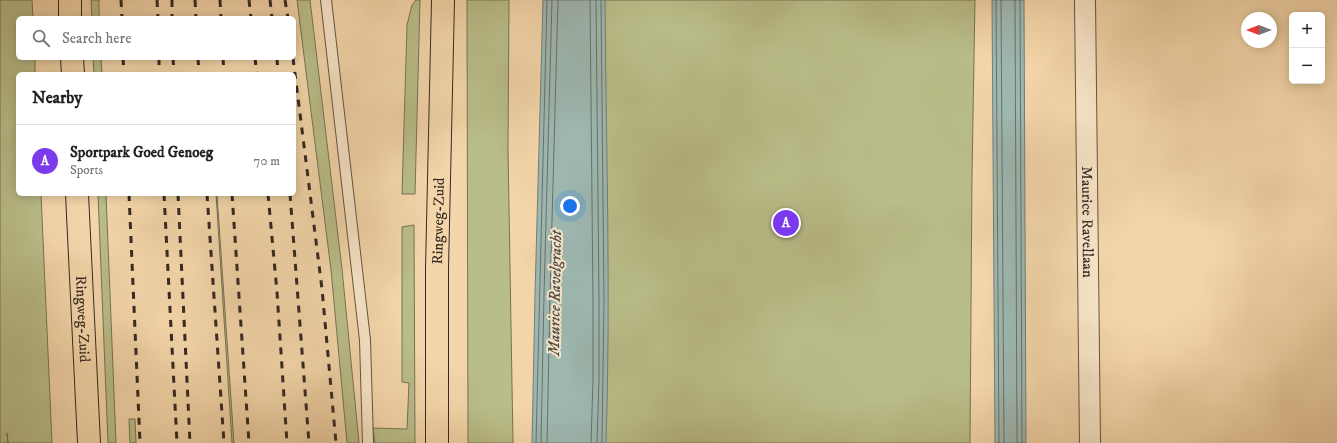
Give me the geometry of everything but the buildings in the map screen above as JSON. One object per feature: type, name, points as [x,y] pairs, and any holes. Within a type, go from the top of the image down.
[{"type":"highway","points":[[70,0],[70,16]]},
{"type":"highway","name":"Ringweg-Zuid","points":[[437,443],[437,269],[444,0]]},
{"type":"highway","points":[[72,60],[73,72]]},
{"type":"highway","name":"Ringweg-Zuid","points":[[77,196],[89,443]]},
{"type":"street","name":"Maurice Ravellaan","points":[[1085,0],[1090,443]]},
{"type":"lane","points":[[326,0],[365,340],[368,443]]},
{"type":"green space","points":[[0,0],[32,0],[33,16],[16,16],[16,60],[35,60],[35,72],[16,72],[16,196],[41,196],[52,443],[0,443]]},
{"type":"green space","points":[[91,0],[99,0],[99,16],[92,16]]},
{"type":"green space","points":[[297,0],[310,0],[342,269],[359,443],[347,443],[331,270]]},
{"type":"green space","points":[[416,0],[420,0],[415,194],[402,194],[407,25],[412,5]]},
{"type":"green space","points":[[467,0],[509,0],[508,148],[513,443],[468,443]]},
{"type":"green space","points":[[597,0],[975,0],[970,443],[604,443]]},
{"type":"green space","points":[[93,60],[101,60],[102,72],[94,72]]},
{"type":"green space","points":[[98,196],[106,196],[116,443],[108,443]]},
{"type":"green space","points":[[216,196],[234,443],[232,443]]},
{"type":"green space","points":[[414,225],[415,443],[375,443],[373,428],[407,429],[409,383],[402,382],[402,227]]},
{"type":"green space","points":[[129,419],[135,419],[136,443],[130,443]]},
{"type":"water","name":"Maurice Ravelgracht","points":[[543,0],[605,0],[608,277],[606,443],[532,443]]},
{"type":"water","points":[[992,0],[1024,0],[1026,443],[995,443]]},
{"type":"railway","points":[[121,0],[122,16]]},
{"type":"railway","points":[[157,0],[158,16]]},
{"type":"railway","points":[[172,0],[172,16]]},
{"type":"railway","points":[[195,0],[196,16]]},
{"type":"railway","points":[[220,0],[221,16]]},
{"type":"railway","points":[[249,0],[251,16]]},
{"type":"railway","points":[[270,0],[272,16]]},
{"type":"railway","points":[[285,0],[288,16]]},
{"type":"railway","points":[[123,60],[124,72]]},
{"type":"railway","points":[[159,60],[159,72]]},
{"type":"railway","points":[[173,60],[174,72]]},
{"type":"railway","points":[[198,60],[199,72]]},
{"type":"railway","points":[[223,60],[224,72]]},
{"type":"railway","points":[[255,60],[257,72]]},
{"type":"railway","points":[[277,60],[278,72]]},
{"type":"railway","points":[[293,60],[295,72]]},
{"type":"railway","points":[[296,82],[322,289],[336,443]]},
{"type":"railway","points":[[129,196],[140,443]]},
{"type":"railway","points":[[164,196],[177,443]]},
{"type":"railway","points":[[178,196],[190,443]]},
{"type":"railway","points":[[207,196],[224,443]]},
{"type":"railway","points":[[232,196],[249,443]]},
{"type":"railway","points":[[268,196],[277,292],[287,443]]},
{"type":"railway","points":[[290,196],[309,443]]},
{"type":"place","name":"Sportpark Goed Genoeg","points":[[786,223]]}]
